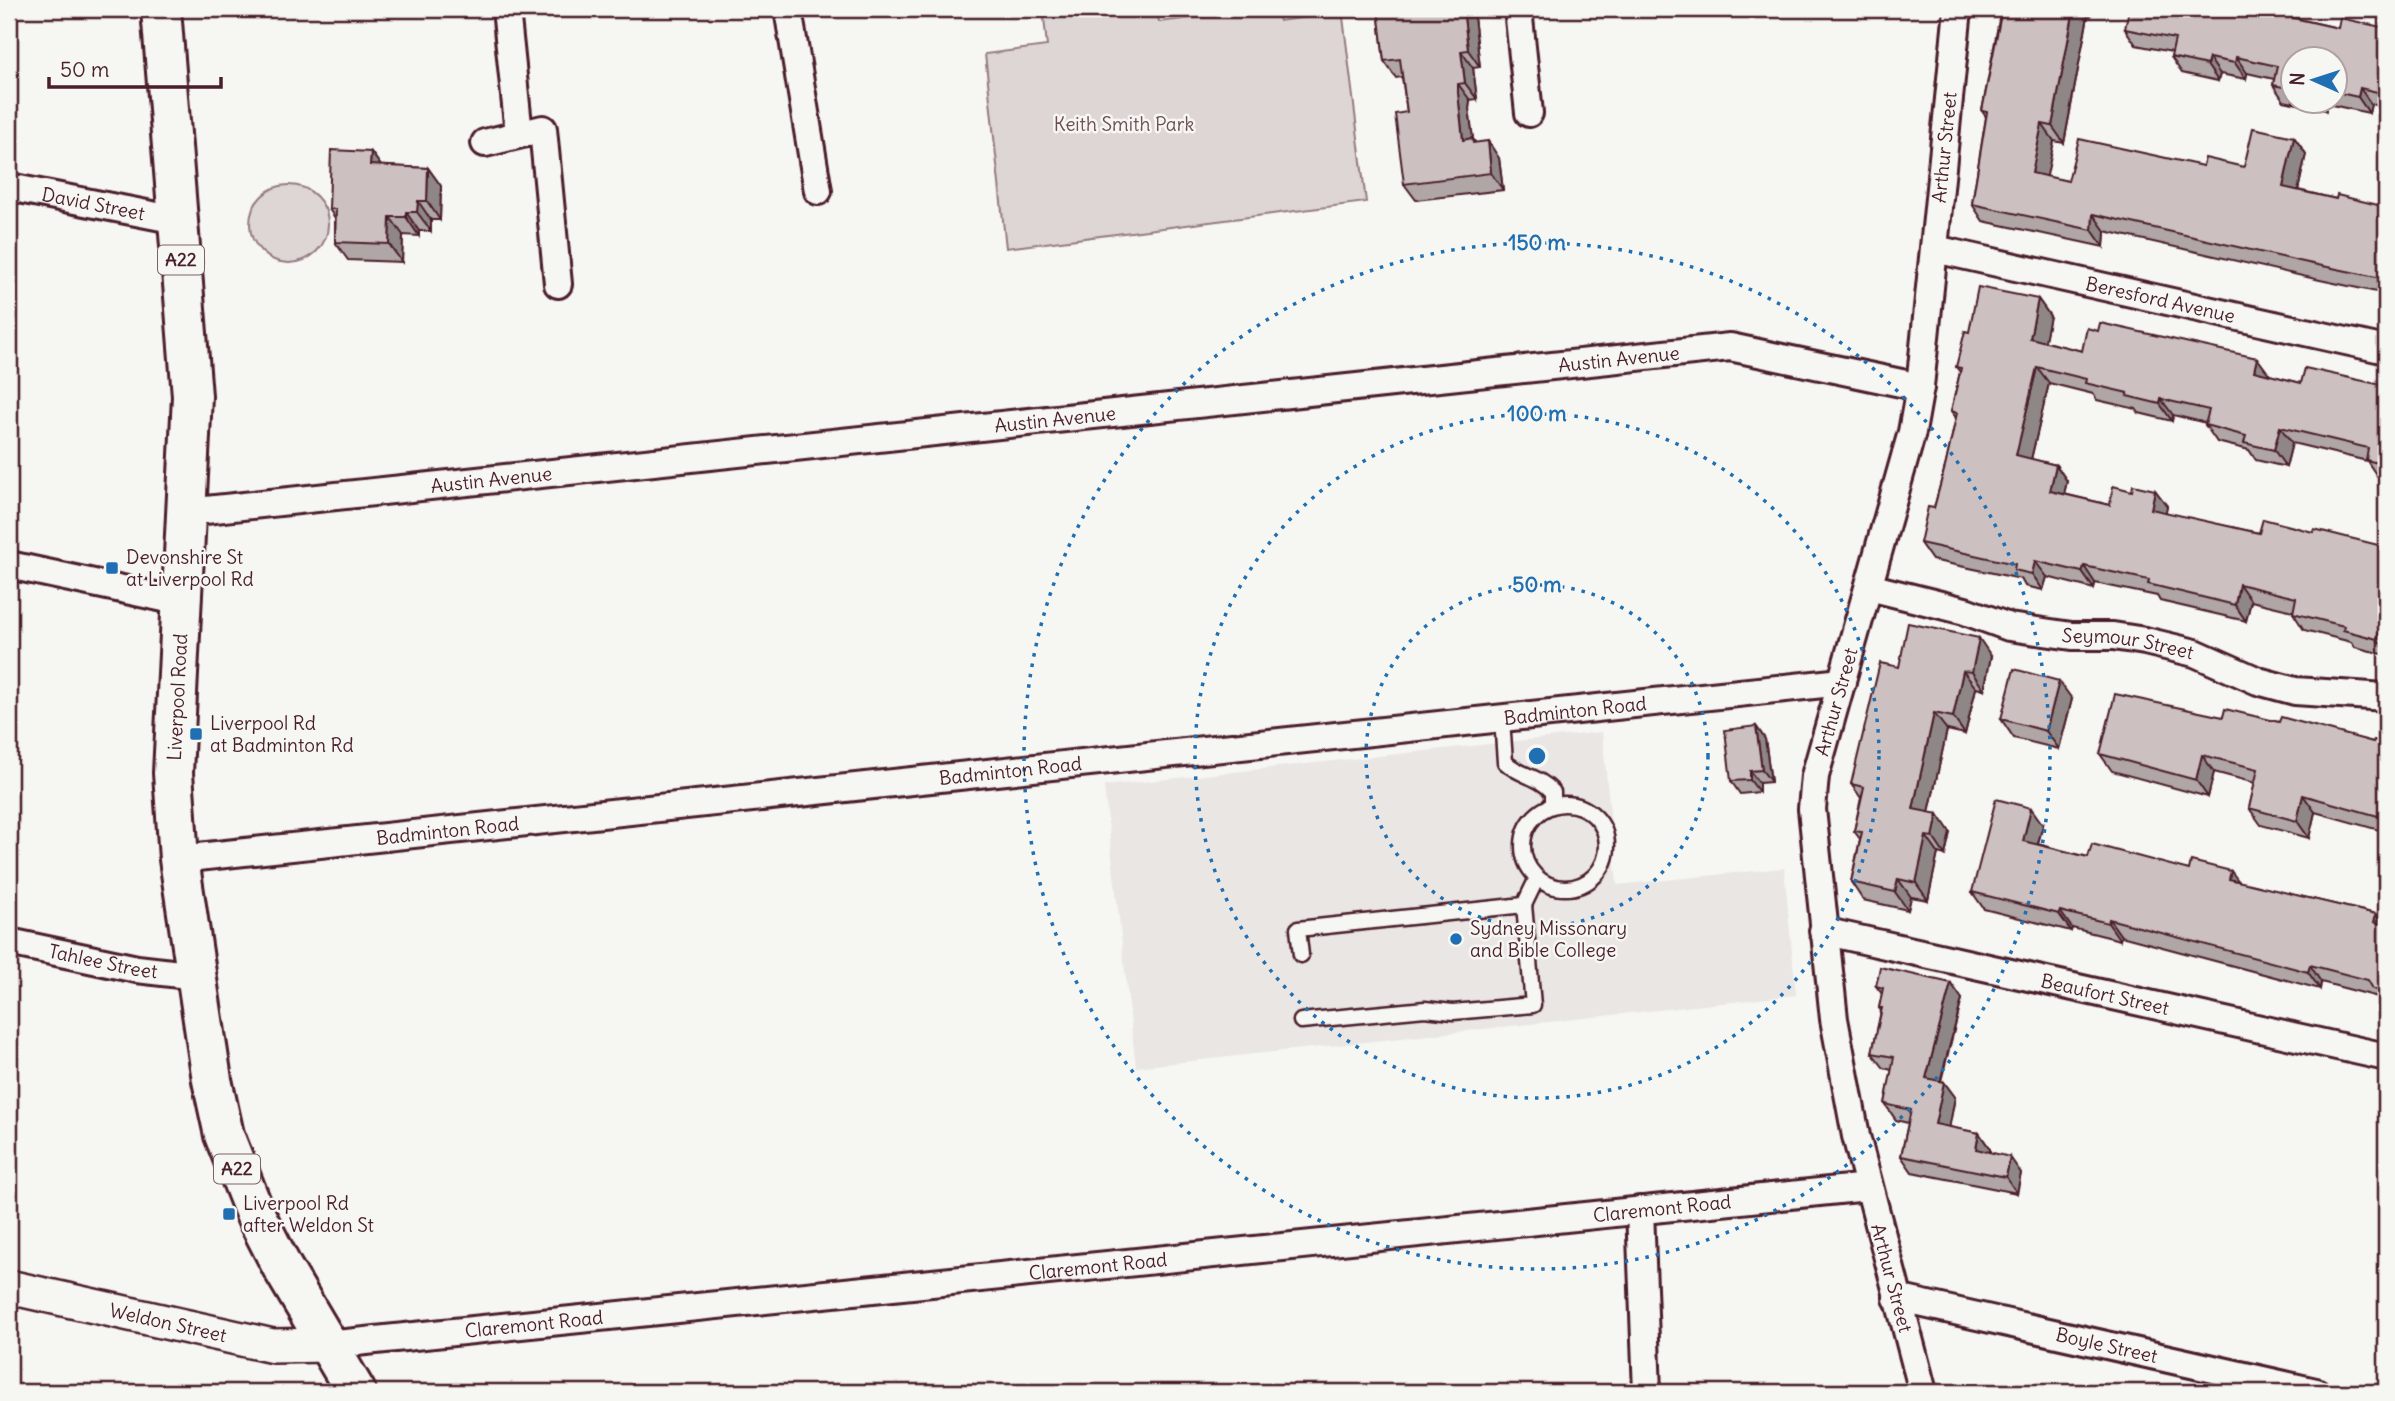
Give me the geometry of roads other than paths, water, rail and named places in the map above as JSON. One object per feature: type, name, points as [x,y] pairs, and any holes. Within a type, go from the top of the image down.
[{"type":"highway","name":"Liverpool Road","points":[[161,9],[192,396],[173,773],[179,859],[224,1135],[256,1216],[356,1392]]},
{"type":"street","points":[[506,9],[519,134]]},
{"type":"street","points":[[788,9],[818,191]]},
{"type":"street","points":[[1518,9],[1528,113]]},
{"type":"street","name":"Arthur Street","points":[[1923,1392],[1868,1187],[1834,1019],[1812,809],[1815,776],[1900,482],[1920,387],[1958,9]]},
{"type":"street","points":[[485,142],[543,130],[558,284]]},
{"type":"street","name":"David Street","points":[[9,187],[177,220]]},
{"type":"street","name":"Beresford Avenue","points":[[1935,249],[2386,350]]},
{"type":"street","name":"Austin Avenue","points":[[187,512],[1730,346],[1920,387]]},
{"type":"street","points":[[9,565],[183,602]]},
{"type":"street","name":"Seymour Street","points":[[1869,587],[1965,611],[2009,627],[2072,636],[2112,636],[2195,653],[2258,681],[2295,691],[2386,697]]},
{"type":"street","name":"Badminton Road","points":[[179,859],[1842,682]]},
{"type":"street","name":"Beaufort Street","points":[[1823,931],[2386,1057]]},
{"type":"street","name":"Tahlee Street","points":[[9,942],[137,969],[197,976]]},
{"type":"street","name":"Claremont Road","points":[[327,1345],[1868,1187]]},
{"type":"street","points":[[1640,1210],[1647,1392]]},
{"type":"street","name":"Weldon Street","points":[[9,1287],[273,1346],[327,1345]]},
{"type":"street","name":"Boyle Street","points":[[1897,1298],[2316,1392]]},
{"type":"lane","points":[[1502,719],[1505,762],[1514,770],[1540,778],[1553,792],[1553,805]]},
{"type":"lane","points":[[1567,804],[1590,812],[1600,823],[1606,849],[1603,863],[1591,878],[1579,885],[1564,888],[1537,878],[1524,854],[1524,837],[1529,824],[1539,813],[1553,805],[1567,804]]},
{"type":"lane","points":[[1301,1021],[1425,1009],[1453,1012],[1533,1005],[1524,905],[1537,878]]},
{"type":"lane","points":[[1301,955],[1298,929],[1524,905]]},
{"type":"place","name":"Devonshire St at Liverpool Rd","points":[[112,568]]},
{"type":"place","name":"Liverpool Rd at Badminton Rd","points":[[196,734]]},
{"type":"place","name":"Sydney Missonary and Bible College","points":[[1456,939]]},
{"type":"place","name":"Liverpool Rd after Weldon St","points":[[229,1214]]},
{"type":"park label","name":"Keith Smith Park","points":[[1124,124]]}]
